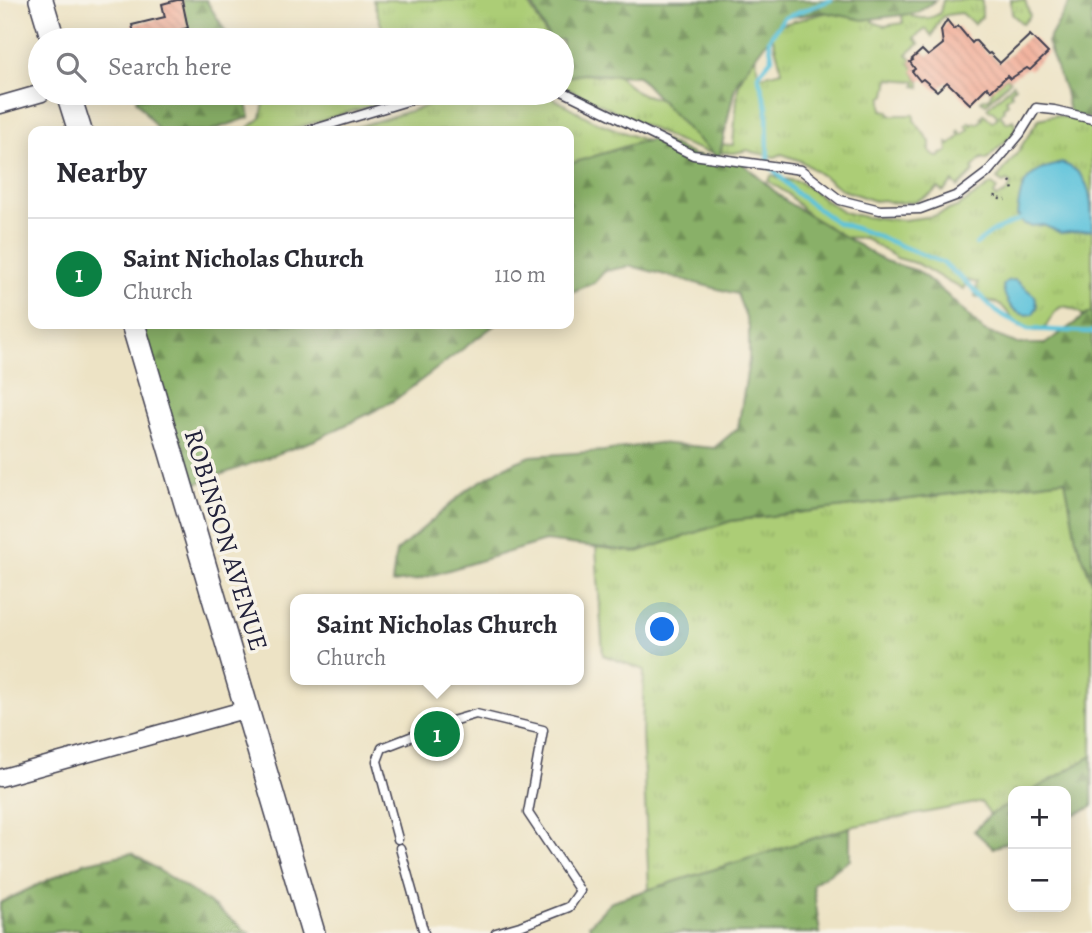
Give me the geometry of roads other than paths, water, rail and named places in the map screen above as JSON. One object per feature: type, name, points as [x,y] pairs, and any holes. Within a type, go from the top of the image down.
[{"type":"main road","points":[[41,0],[49,28]]},
{"type":"main road","points":[[71,105],[78,126]]},
{"type":"main road","name":"ROBINSON AVENUE","points":[[134,329],[313,933]]},
{"type":"street","points":[[0,105],[28,97]]},
{"type":"street","points":[[0,778],[247,709]]},
{"type":"lane","points":[[574,97],[693,155],[801,170],[840,200],[880,209],[919,209],[958,195],[988,173],[1020,134],[1036,108],[1092,119]]},
{"type":"lane","points":[[325,126],[395,105]]},
{"type":"lane","points":[[424,933],[377,761],[382,748],[476,714],[543,730],[528,813],[580,891],[569,907],[496,933]]},
{"type":"water","points":[[1061,163],[1079,173],[1088,189],[1092,230],[1061,233],[1043,225],[1030,226],[1022,223],[1021,217],[1017,216],[1022,190],[1028,179]]},
{"type":"water","points":[[1015,280],[1035,296],[1037,307],[1033,314],[1021,314],[1006,298],[1003,286],[1007,281]]},
{"type":"waterway","points":[[831,0],[784,18],[769,39],[772,58],[758,75],[767,107],[768,164],[796,193],[836,222],[943,263],[997,312],[1028,329],[1092,332]]},
{"type":"waterway","points":[[976,244],[994,231],[1021,219]]},
{"type":"place","name":"Saint Nicholas Church","points":[[437,734]]}]
